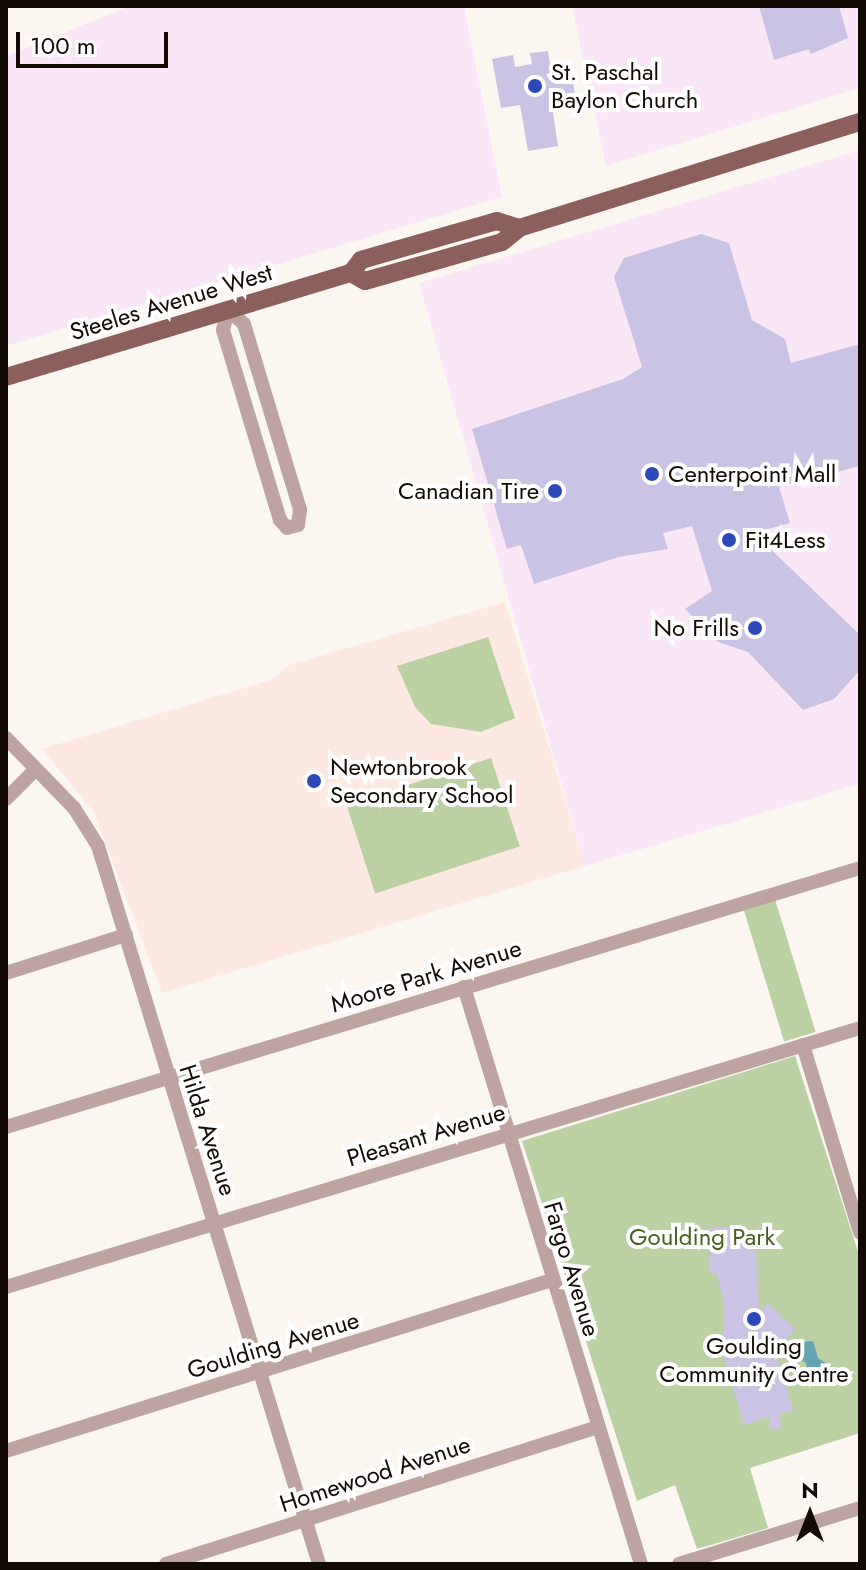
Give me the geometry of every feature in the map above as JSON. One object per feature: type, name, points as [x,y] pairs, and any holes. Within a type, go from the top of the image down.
[{"type":"main road","name":"Steeles Avenue West","points":[[6,377],[351,273],[365,281],[497,221],[519,228],[860,122]]},
{"type":"street","points":[[228,310],[244,324],[296,496],[298,525],[287,528],[274,501],[223,330],[228,310]]},
{"type":"street","points":[[274,501],[296,496]]},
{"type":"street","name":"Hilda Avenue","points":[[6,738],[74,808],[98,846],[319,1564]]},
{"type":"street","points":[[6,799],[35,770]]},
{"type":"street","name":"Moore Park Avenue","points":[[6,1127],[860,868]]},
{"type":"street","points":[[6,973],[126,935]]},
{"type":"street","name":"Fargo Avenue","points":[[464,987],[641,1564]]},
{"type":"street","name":"Pleasant Avenue","points":[[6,1287],[860,1028]]},
{"type":"street","points":[[803,1045],[853,1188],[860,1233]]},
{"type":"street","name":"Goulding Avenue","points":[[6,1451],[552,1280]]},
{"type":"street","name":"Homewood Avenue","points":[[166,1564],[598,1427]]},
{"type":"street","points":[[679,1564],[860,1508]]},
{"type":"shaded area","points":[[130,6],[464,6],[502,197],[6,346],[6,56]]},
{"type":"shaded area","points":[[572,6],[860,6],[860,88],[606,166]]},
{"type":"shaded area","points":[[860,150],[860,784],[585,866],[419,283]]},
{"type":"shaded area","name":"Newtonbrook Secondary School","points":[[505,602],[585,866],[162,993],[94,812],[42,749],[271,680],[289,665]]},
{"type":"green space","points":[[488,637],[515,718],[481,732],[431,724],[415,707],[397,666]]},
{"type":"green space","points":[[491,758],[520,846],[375,893],[346,805]]},
{"type":"green space","points":[[775,899],[816,1032],[784,1042],[743,909]]},
{"type":"green space","name":"Goulding Park","points":[[795,1056],[860,1258],[860,1433],[750,1468],[768,1528],[697,1549],[675,1485],[637,1501],[522,1141]]},
{"type":"water","points":[[813,1341],[818,1358],[835,1369],[831,1379],[810,1380],[806,1363],[791,1354],[802,1342]]},
{"type":"building","points":[[759,6],[839,6],[848,38],[811,54],[809,49],[774,60]]},
{"type":"building","name":"St. Paschal Baylon Church","points":[[548,51],[551,71],[571,68],[576,102],[552,106],[558,146],[528,151],[520,105],[501,108],[492,59],[513,55],[515,67],[532,64],[530,53]]},
{"type":"building","name":"Centerpoint Mall","points":[[701,234],[729,243],[752,320],[785,339],[791,363],[860,344],[860,466],[779,487],[790,523],[754,533],[860,635],[860,670],[834,699],[803,710],[748,652],[718,642],[685,609],[712,591],[692,526],[663,533],[668,549],[619,557],[534,584],[521,545],[507,549],[472,429],[623,379],[642,367],[614,277],[624,258]]},
{"type":"building","name":"Goulding Community Centre","points":[[742,1227],[756,1253],[759,1313],[768,1303],[795,1329],[775,1351],[793,1410],[780,1414],[781,1428],[770,1429],[769,1417],[744,1425],[717,1335],[724,1333],[723,1300],[717,1274],[710,1274],[709,1228]]},
{"type":"place","name":"St. Paschal Baylon Church","points":[[535,86]]},
{"type":"place","name":"Centerpoint Mall","points":[[652,474]]},
{"type":"place","name":"Canadian Tire","points":[[555,491]]},
{"type":"place","name":"Fit4Less","points":[[729,540]]},
{"type":"place","name":"No Frills","points":[[755,628]]},
{"type":"place","name":"Newtonbrook Secondary School","points":[[314,781]]},
{"type":"place","name":"Goulding Community Centre","points":[[754,1319]]}]
